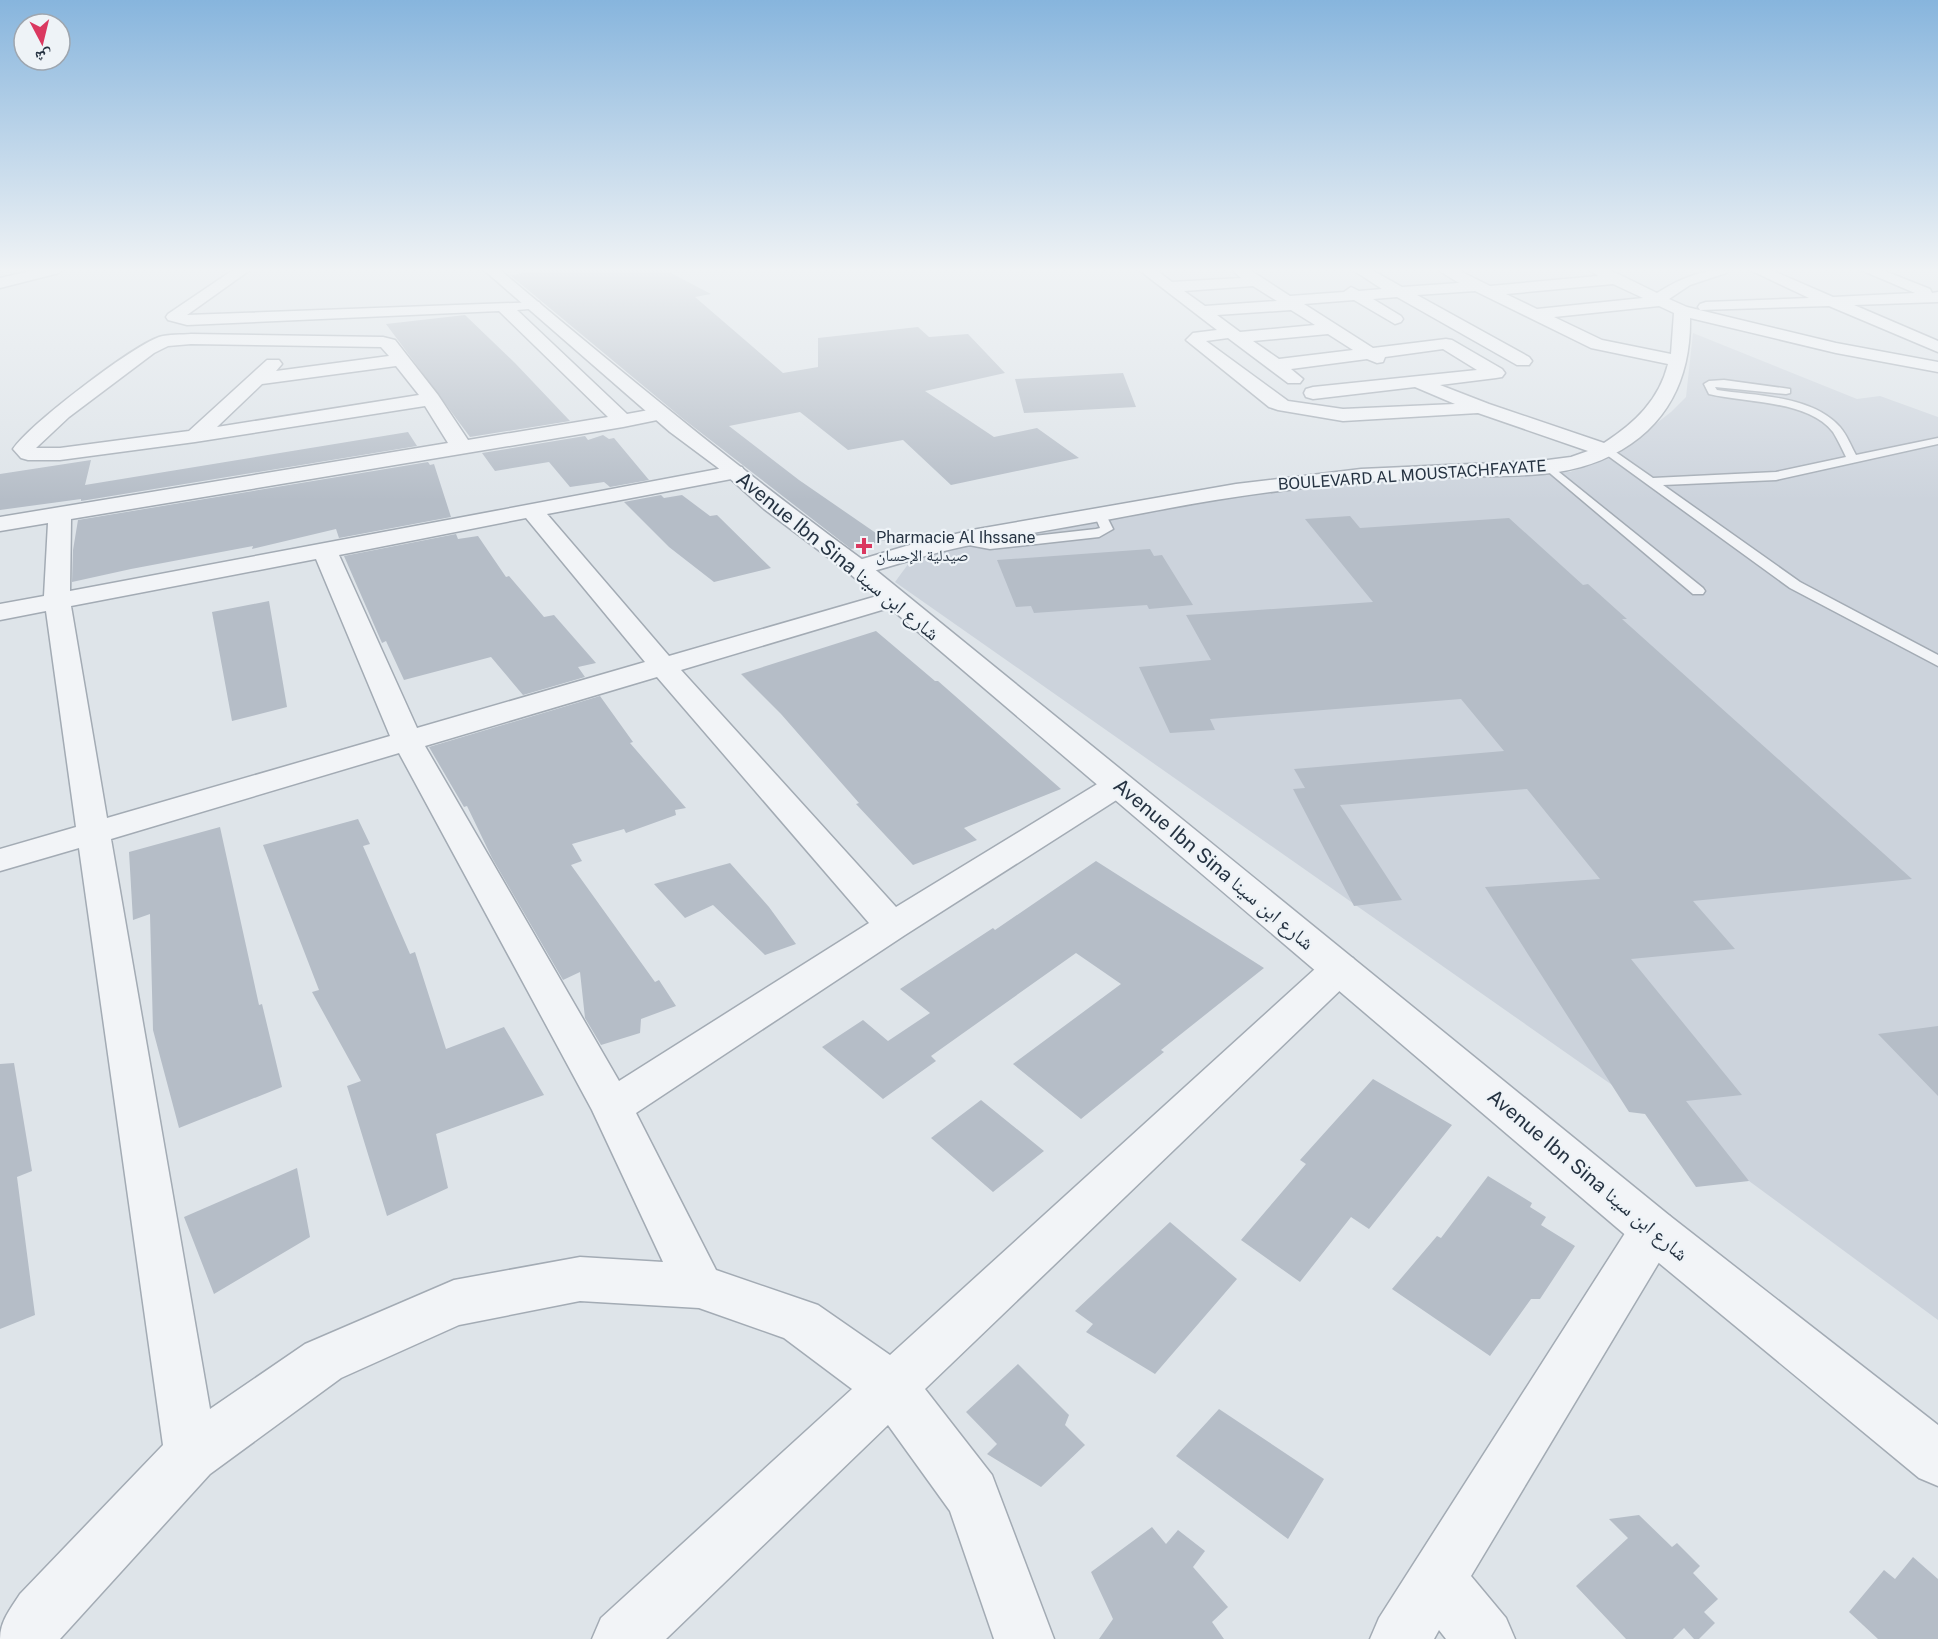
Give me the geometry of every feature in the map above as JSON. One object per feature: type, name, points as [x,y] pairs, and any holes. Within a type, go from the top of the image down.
[{"type":"street","points":[[152,346],[62,412],[23,449],[28,454],[60,454],[195,436],[431,399]]},
{"type":"street","points":[[195,436],[291,346]]},
{"type":"street","points":[[391,346],[431,399],[456,440],[463,446]]},
{"type":"street","points":[[545,346],[623,421]]},
{"type":"street","name":"Avenue Ibn Sina شارع ابن سينا","points":[[581,346],[660,414],[772,504],[858,568],[1653,1230],[1938,1459]]},
{"type":"street","points":[[1202,346],[1276,403],[1302,410],[1343,414],[1482,408]]},
{"type":"street","points":[[1250,346],[1343,414]]},
{"type":"street","points":[[1358,346],[1418,382],[1482,408],[1606,450]]},
{"type":"street","points":[[1277,365],[1425,346]]},
{"type":"street","points":[[1313,393],[1496,373],[1450,346]]},
{"type":"street","points":[[1496,346],[1523,361]]},
{"type":"street","points":[[1605,346],[1680,361]]},
{"type":"street","name":"BOULEVARD AL MOUSTACHFAYATE","points":[[858,568],[896,555],[963,540],[1277,483],[1354,476],[1549,466],[1606,450],[1637,429],[1666,399],[1680,361],[1682,346]]},
{"type":"street","points":[[1830,346],[1938,366]]},
{"type":"street","points":[[256,380],[400,360]]},
{"type":"street","points":[[0,524],[60,516],[660,414]]},
{"type":"street","points":[[0,612],[734,472]]},
{"type":"street","points":[[531,510],[662,665],[892,926]]},
{"type":"street","points":[[60,516],[57,601],[191,1455]]},
{"type":"street","points":[[325,551],[408,742],[612,1107],[699,1286]]},
{"type":"street","points":[[0,860],[893,599]]},
{"type":"street","points":[[612,1107],[892,926],[1118,785]]},
{"type":"street","points":[[622,1639],[1340,968]]},
{"type":"street","points":[[1400,1639],[1653,1230]]},
{"type":"street","points":[[26,1639],[41,1615],[191,1455],[323,1361],[454,1303],[580,1279],[699,1286],[800,1321],[891,1387],[972,1495],[1024,1639]]},
{"type":"street","points":[[1437,1581],[1485,1639]]},
{"type":"lane","points":[[1786,391],[1714,382],[1709,384],[1713,392],[1805,409],[1822,416],[1835,427],[1853,460]]},
{"type":"lane","points":[[1650,482],[1710,481],[1776,476],[1938,441]]},
{"type":"lane","points":[[1606,450],[1795,585],[1938,661]]},
{"type":"lane","points":[[1549,466],[1698,591]]},
{"type":"shaded area","points":[[1692,346],[1727,346],[1857,399],[1880,396],[1938,417],[1938,1320],[1749,1181],[895,582],[914,556],[1248,494],[1324,483],[1570,472],[1618,453],[1671,412],[1686,397]]},
{"type":"building","points":[[403,346],[498,346],[570,421],[470,437]]},
{"type":"building","points":[[596,346],[752,346],[783,373],[818,367],[818,346],[980,346],[1005,373],[925,391],[994,437],[1037,428],[1079,458],[951,485],[903,440],[848,450],[800,412],[729,426],[799,480],[886,540],[851,549],[682,418]]},
{"type":"building","points":[[1123,373],[1136,407],[1024,413],[1015,379]]},
{"type":"building","points":[[408,432],[417,446],[81,501],[81,499],[0,510],[0,474],[91,460],[85,485]]},
{"type":"building","points":[[603,435],[609,439],[614,438],[649,480],[610,487],[604,482],[570,487],[549,462],[495,471],[482,453],[585,436],[588,440]]},
{"type":"building","points":[[428,462],[430,465],[434,464],[451,517],[339,538],[336,529],[252,549],[253,546],[72,582],[73,550],[78,520]]},
{"type":"building","points":[[661,495],[664,498],[682,495],[710,516],[717,515],[771,568],[714,582],[669,547],[624,502]]},
{"type":"building","points":[[1350,516],[1360,528],[1509,518],[1583,585],[1588,584],[1627,619],[1622,619],[1912,879],[1693,901],[1735,949],[1631,959],[1742,1095],[1686,1101],[1749,1181],[1696,1187],[1645,1114],[1629,1112],[1485,887],[1600,879],[1527,789],[1340,805],[1402,900],[1354,906],[1293,789],[1305,788],[1294,769],[1504,751],[1461,699],[1210,719],[1215,730],[1170,733],[1139,667],[1211,660],[1186,615],[1373,602],[1305,519]]},
{"type":"building","points":[[456,534],[458,539],[478,536],[506,577],[509,576],[544,617],[554,615],[596,663],[578,667],[585,677],[523,695],[491,657],[404,680],[386,641],[382,643],[344,556]]},
{"type":"building","points":[[1150,549],[1154,556],[1162,555],[1193,605],[1149,609],[1147,605],[1034,613],[1031,606],[1016,607],[997,560]]},
{"type":"building","points":[[269,601],[287,707],[232,721],[212,612]]},
{"type":"building","points":[[876,631],[935,681],[938,681],[1061,789],[964,828],[977,840],[913,865],[856,804],[859,803],[781,714],[741,674]]},
{"type":"building","points":[[600,696],[633,742],[630,743],[686,808],[675,810],[676,815],[626,833],[624,829],[572,844],[582,861],[571,865],[655,982],[659,980],[676,1006],[641,1019],[640,1033],[601,1045],[585,1018],[580,972],[563,980],[492,858],[467,806],[464,807],[429,747]]},
{"type":"building","points":[[358,819],[370,844],[363,846],[410,954],[415,952],[446,1049],[504,1027],[544,1095],[436,1134],[448,1188],[387,1216],[347,1086],[361,1081],[312,992],[319,990],[263,845]]},
{"type":"building","points":[[220,827],[259,1005],[262,1004],[282,1087],[179,1128],[153,1030],[150,914],[133,920],[129,852]]},
{"type":"building","points":[[1096,861],[1264,968],[1161,1050],[1164,1052],[1081,1119],[1013,1064],[1121,984],[1076,953],[931,1056],[936,1061],[883,1099],[822,1047],[863,1020],[888,1041],[930,1013],[900,989],[993,928],[995,930]]},
{"type":"building","points":[[730,863],[769,907],[796,944],[765,955],[713,905],[685,918],[654,884]]},
{"type":"building","points":[[1938,1026],[1938,1096],[1878,1034]]},
{"type":"building","points":[[14,1063],[32,1171],[17,1177],[35,1315],[0,1329],[0,1064]]},
{"type":"building","points":[[1373,1079],[1452,1125],[1369,1229],[1351,1217],[1300,1282],[1241,1240],[1306,1164],[1300,1160]]},
{"type":"building","points":[[981,1100],[1044,1151],[993,1192],[931,1138]]},
{"type":"building","points":[[297,1168],[310,1237],[214,1294],[184,1217]]},
{"type":"building","points":[[1488,1176],[1532,1203],[1530,1207],[1546,1217],[1541,1225],[1575,1246],[1540,1299],[1531,1299],[1490,1356],[1392,1289],[1437,1236],[1441,1238]]},
{"type":"building","points":[[1170,1222],[1237,1279],[1155,1374],[1086,1332],[1093,1324],[1075,1311]]},
{"type":"building","points":[[1018,1364],[1069,1415],[1065,1425],[1085,1445],[1041,1487],[987,1454],[997,1444],[966,1412]]},
{"type":"building","points":[[1219,1409],[1324,1479],[1288,1539],[1176,1456]]},
{"type":"building","points":[[1639,1515],[1672,1547],[1677,1543],[1700,1566],[1693,1573],[1718,1599],[1704,1612],[1715,1623],[1699,1639],[1694,1639],[1684,1628],[1673,1639],[1626,1639],[1576,1586],[1628,1538],[1609,1519]]},
{"type":"building","points":[[1152,1527],[1166,1544],[1178,1530],[1205,1551],[1193,1567],[1228,1607],[1212,1622],[1224,1639],[1099,1639],[1113,1619],[1091,1572]]},
{"type":"building","points":[[1913,1557],[1938,1579],[1938,1639],[1878,1639],[1849,1612],[1884,1570],[1895,1579]]},
{"type":"place","name":"Pharmacie Al Ihssane صيدلية الإحسان","points":[[864,546]]}]
